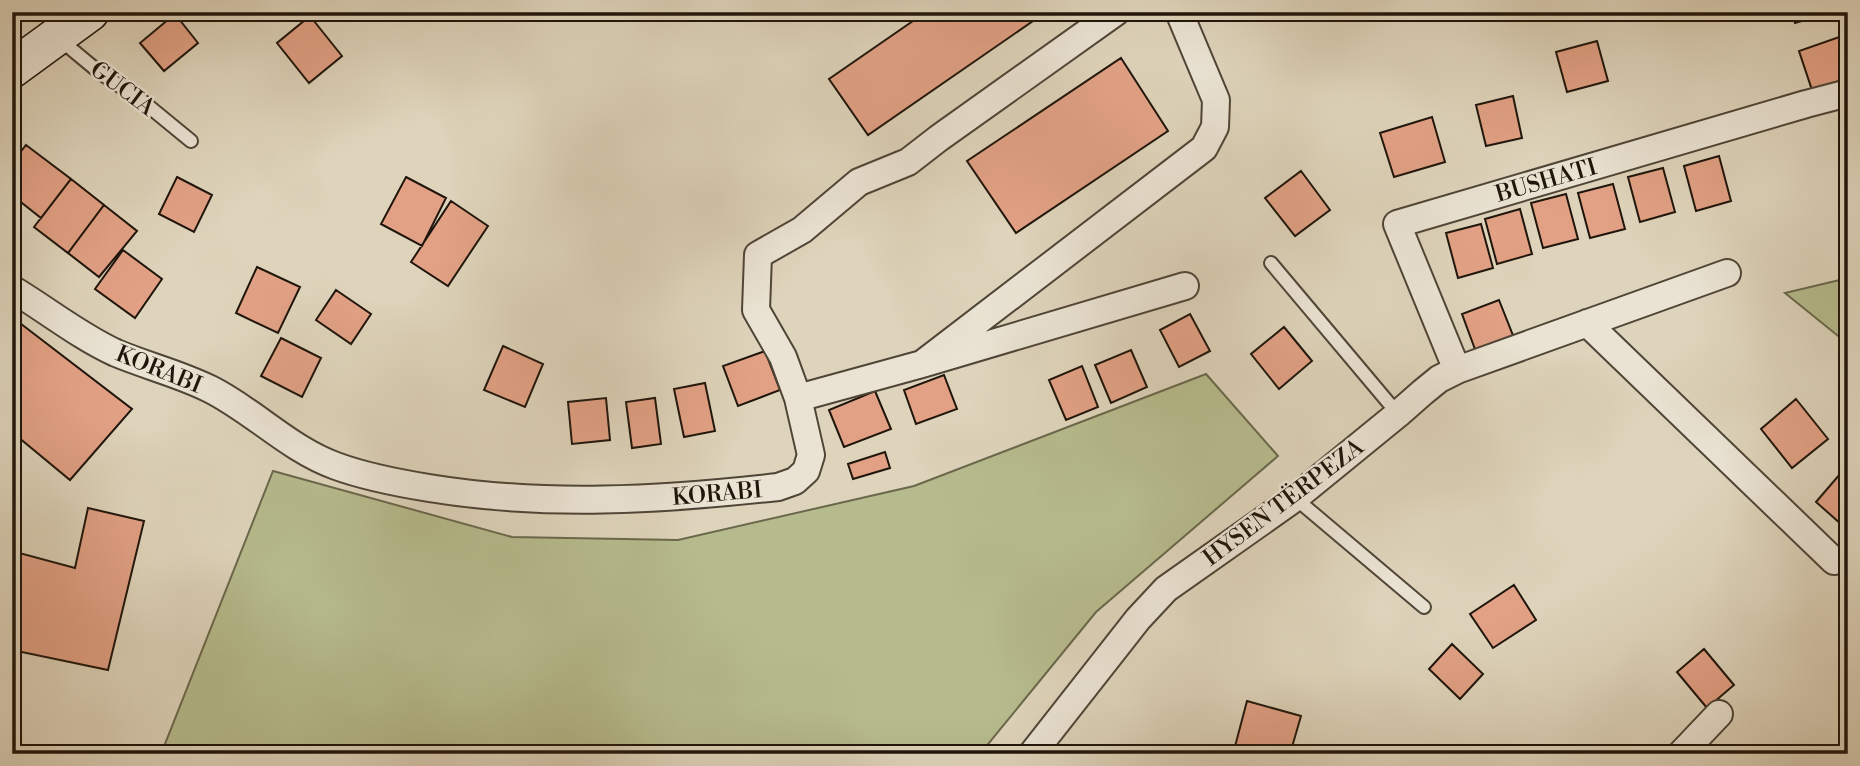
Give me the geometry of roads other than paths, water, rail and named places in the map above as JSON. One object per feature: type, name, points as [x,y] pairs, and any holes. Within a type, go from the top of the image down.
[{"type":"street","points":[[12,69],[90,12]]},
{"type":"street","name":"KORABI","points":[[12,289],[113,352],[207,387],[236,402],[303,451],[366,475],[464,494],[511,499],[642,499],[778,487],[795,481],[806,471],[811,455],[798,398],[783,357],[756,310],[758,255],[802,230],[859,182],[908,162],[1116,12]]},
{"type":"street","points":[[922,364],[1204,148],[1215,127],[1216,100],[1180,12]]},
{"type":"street","name":"BUSHATI","points":[[1457,370],[1397,224],[1848,93]]},
{"type":"street","name":"HYSEN TËRPEZA","points":[[1032,754],[1138,619],[1166,589],[1295,498],[1438,379],[1639,303],[1727,273]]},
{"type":"street","points":[[798,398],[1185,286]]},
{"type":"street","points":[[1587,323],[1834,561]]},
{"type":"street","points":[[1681,754],[1719,714]]},
{"type":"lane","name":"GUCIA","points":[[55,36],[191,141]]},
{"type":"lane","points":[[1270,263],[1398,414]]},
{"type":"lane","points":[[1295,498],[1424,607]]}]
